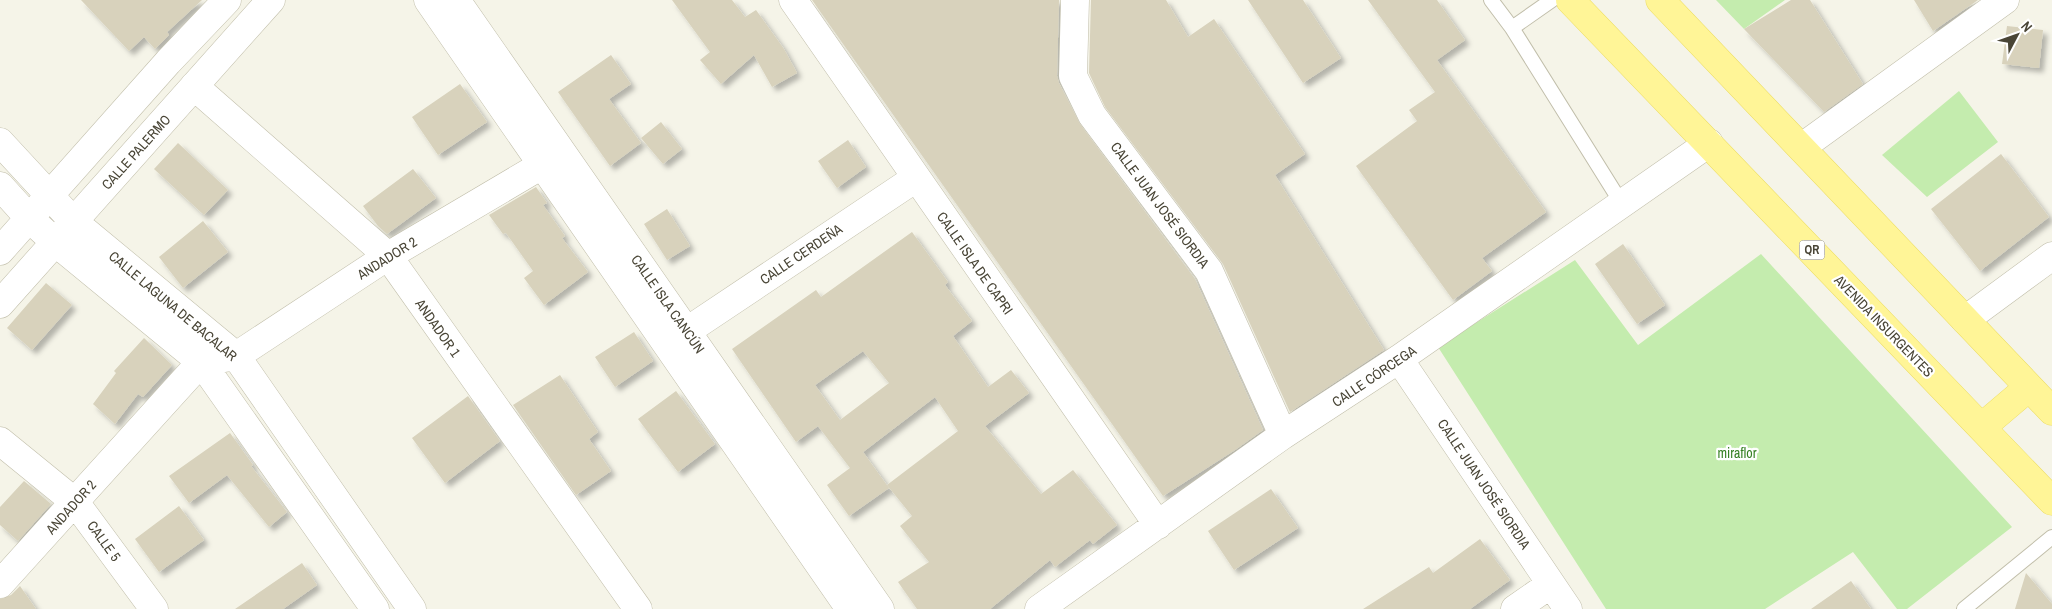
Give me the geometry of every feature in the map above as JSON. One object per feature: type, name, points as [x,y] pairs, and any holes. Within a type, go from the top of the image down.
[{"type":"main road","name":"AVENIDA INSURGENTES","points":[[1570,0],[2052,500]]},
{"type":"main road","points":[[1660,0],[2052,411]]},
{"type":"main road","points":[[1982,427],[2029,387]]},
{"type":"street","points":[[0,251],[168,62],[228,0]]},
{"type":"street","name":"CALLE PALERMO","points":[[0,304],[271,0]]},
{"type":"street","name":"CALLE ISLA CANCÚN","points":[[428,0],[542,165],[675,336],[880,609]]},
{"type":"street","name":"CALLE ISLA CANCÚN","points":[[456,0],[850,609]]},
{"type":"street","name":"CALLE ISLA DE CAPRI","points":[[793,0],[1158,525]]},
{"type":"street","name":"CALLE JUAN JOSÉ SIORDIA","points":[[1075,0],[1073,76],[1092,115],[1209,271],[1283,435]]},
{"type":"street","points":[[1802,148],[2005,0]]},
{"type":"street","name":"ANDADOR 1","points":[[194,86],[388,256],[638,609]]},
{"type":"street","name":"CALLE LAGUNA DE BACALAR","points":[[0,142],[74,222],[236,356],[412,609]]},
{"type":"street","name":"CALLE CÓRCEGA","points":[[1039,609],[1283,435],[1400,360],[1709,143]]},
{"type":"street","name":"ANDADOR 2","points":[[236,356],[388,256],[542,165]]},
{"type":"street","name":"CALLE CERDEÑA","points":[[675,336],[916,178]]},
{"type":"street","name":"CALLE LAGUNA DE BACALAR","points":[[0,186],[29,218],[55,242],[200,362],[375,609]]},
{"type":"street","points":[[1966,320],[2052,256]]},
{"type":"street","points":[[200,362],[236,356]]},
{"type":"street","name":"CALLE JUAN JOSÉ SIORDIA","points":[[1400,360],[1568,609]]},
{"type":"street","name":"ANDADOR 2","points":[[0,584],[200,362]]},
{"type":"street","name":"CALLE 5","points":[[0,441],[75,502],[154,609]]},
{"type":"street","points":[[1514,609],[1551,584]]},
{"type":"lane","points":[[1491,0],[1512,28],[1622,204]]},
{"type":"lane","points":[[1512,28],[1552,0]]},
{"type":"lane","points":[[1964,609],[2052,537]]},
{"type":"green space","points":[[1716,0],[1785,0],[1744,29]]},
{"type":"green space","points":[[1959,91],[1998,142],[1927,197],[1882,155]]},
{"type":"green space","name":"miraflor","points":[[1761,254],[2012,527],[1907,609],[1897,609],[1853,552],[1765,609],[1606,609],[1438,347],[1575,260],[1638,345]]},
{"type":"building","points":[[81,0],[202,0],[167,32],[169,35],[155,49],[144,37],[129,51]]},
{"type":"building","points":[[672,0],[732,0],[745,17],[756,10],[784,49],[797,73],[772,87],[754,55],[721,84],[700,60],[710,52]]},
{"type":"building","points":[[812,0],[1059,0],[1057,76],[1059,83],[1080,124],[1195,279],[1263,430],[1163,496]]},
{"type":"building","points":[[1091,0],[1166,0],[1188,37],[1214,19],[1305,154],[1275,175],[1384,350],[1290,412],[1223,264],[1105,107],[1089,73]]},
{"type":"building","points":[[1248,0],[1303,0],[1341,58],[1303,83]]},
{"type":"building","points":[[1368,0],[1437,0],[1465,40],[1437,60],[1546,212],[1482,258],[1492,271],[1453,300],[1356,166],[1417,121],[1409,110],[1435,92]]},
{"type":"building","points":[[1791,0],[1810,0],[1863,84],[1824,112],[1744,29]]},
{"type":"building","points":[[1914,0],[1978,0],[1933,31]]},
{"type":"building","points":[[2007,26],[2043,30],[2039,68],[2002,64]]},
{"type":"building","points":[[611,55],[631,84],[609,99],[641,143],[610,166],[558,92]]},
{"type":"building","points":[[460,84],[487,122],[438,155],[412,117]]},
{"type":"building","points":[[661,122],[682,149],[663,164],[641,138]]},
{"type":"building","points":[[848,140],[866,167],[837,188],[818,161]]},
{"type":"building","points":[[178,143],[228,190],[204,215],[154,169]]},
{"type":"building","points":[[2001,154],[2049,217],[1980,271],[1931,209]]},
{"type":"building","points":[[413,169],[436,198],[387,234],[378,226],[363,206]]},
{"type":"building","points":[[536,187],[547,203],[543,205],[565,236],[562,238],[588,272],[544,305],[524,278],[533,271],[506,233],[503,234],[489,215]]},
{"type":"building","points":[[667,209],[690,246],[667,260],[644,224]]},
{"type":"building","points":[[203,221],[228,252],[183,288],[159,257]]},
{"type":"building","points":[[912,232],[948,282],[945,285],[972,321],[953,336],[988,387],[1011,370],[1029,393],[985,426],[1041,494],[1073,470],[1117,525],[1093,544],[1090,540],[1055,567],[1050,560],[990,609],[917,609],[898,582],[929,562],[900,526],[912,516],[887,485],[958,431],[935,397],[863,452],[889,488],[849,516],[827,485],[850,468],[818,426],[796,442],[732,349],[816,290],[821,297]],"holes":[[[863,351],[889,383],[840,420],[815,385]]]},
{"type":"building","points":[[1623,244],[1665,305],[1637,324],[1595,264]]},
{"type":"building","points":[[46,283],[72,305],[32,350],[7,328]]},
{"type":"building","points":[[634,332],[653,361],[615,387],[595,357]]},
{"type":"building","points":[[144,338],[172,365],[143,397],[138,394],[115,424],[93,404],[116,373],[114,371]]},
{"type":"building","points":[[560,375],[598,432],[589,439],[611,471],[576,495],[513,405]]},
{"type":"building","points":[[676,391],[715,444],[678,472],[638,419]]},
{"type":"building","points":[[468,396],[500,441],[445,483],[412,438]]},
{"type":"building","points":[[230,433],[253,465],[251,466],[287,512],[269,527],[227,475],[189,503],[169,476]]},
{"type":"building","points":[[24,481],[51,504],[18,541],[0,525],[0,507]]},
{"type":"building","points":[[1271,489],[1298,528],[1234,570],[1208,531]]},
{"type":"building","points":[[179,506],[204,540],[159,572],[135,539]]},
{"type":"building","points":[[1480,539],[1510,580],[1470,609],[1363,609],[1429,567],[1433,573]]},
{"type":"building","points":[[302,563],[317,585],[283,609],[235,609]]},
{"type":"building","points":[[2026,573],[2052,604],[2052,609],[2015,609]]},
{"type":"building","points":[[1851,581],[1871,609],[1811,609]]},
{"type":"building","points":[[20,586],[36,609],[0,609],[0,599],[11,595]]}]
